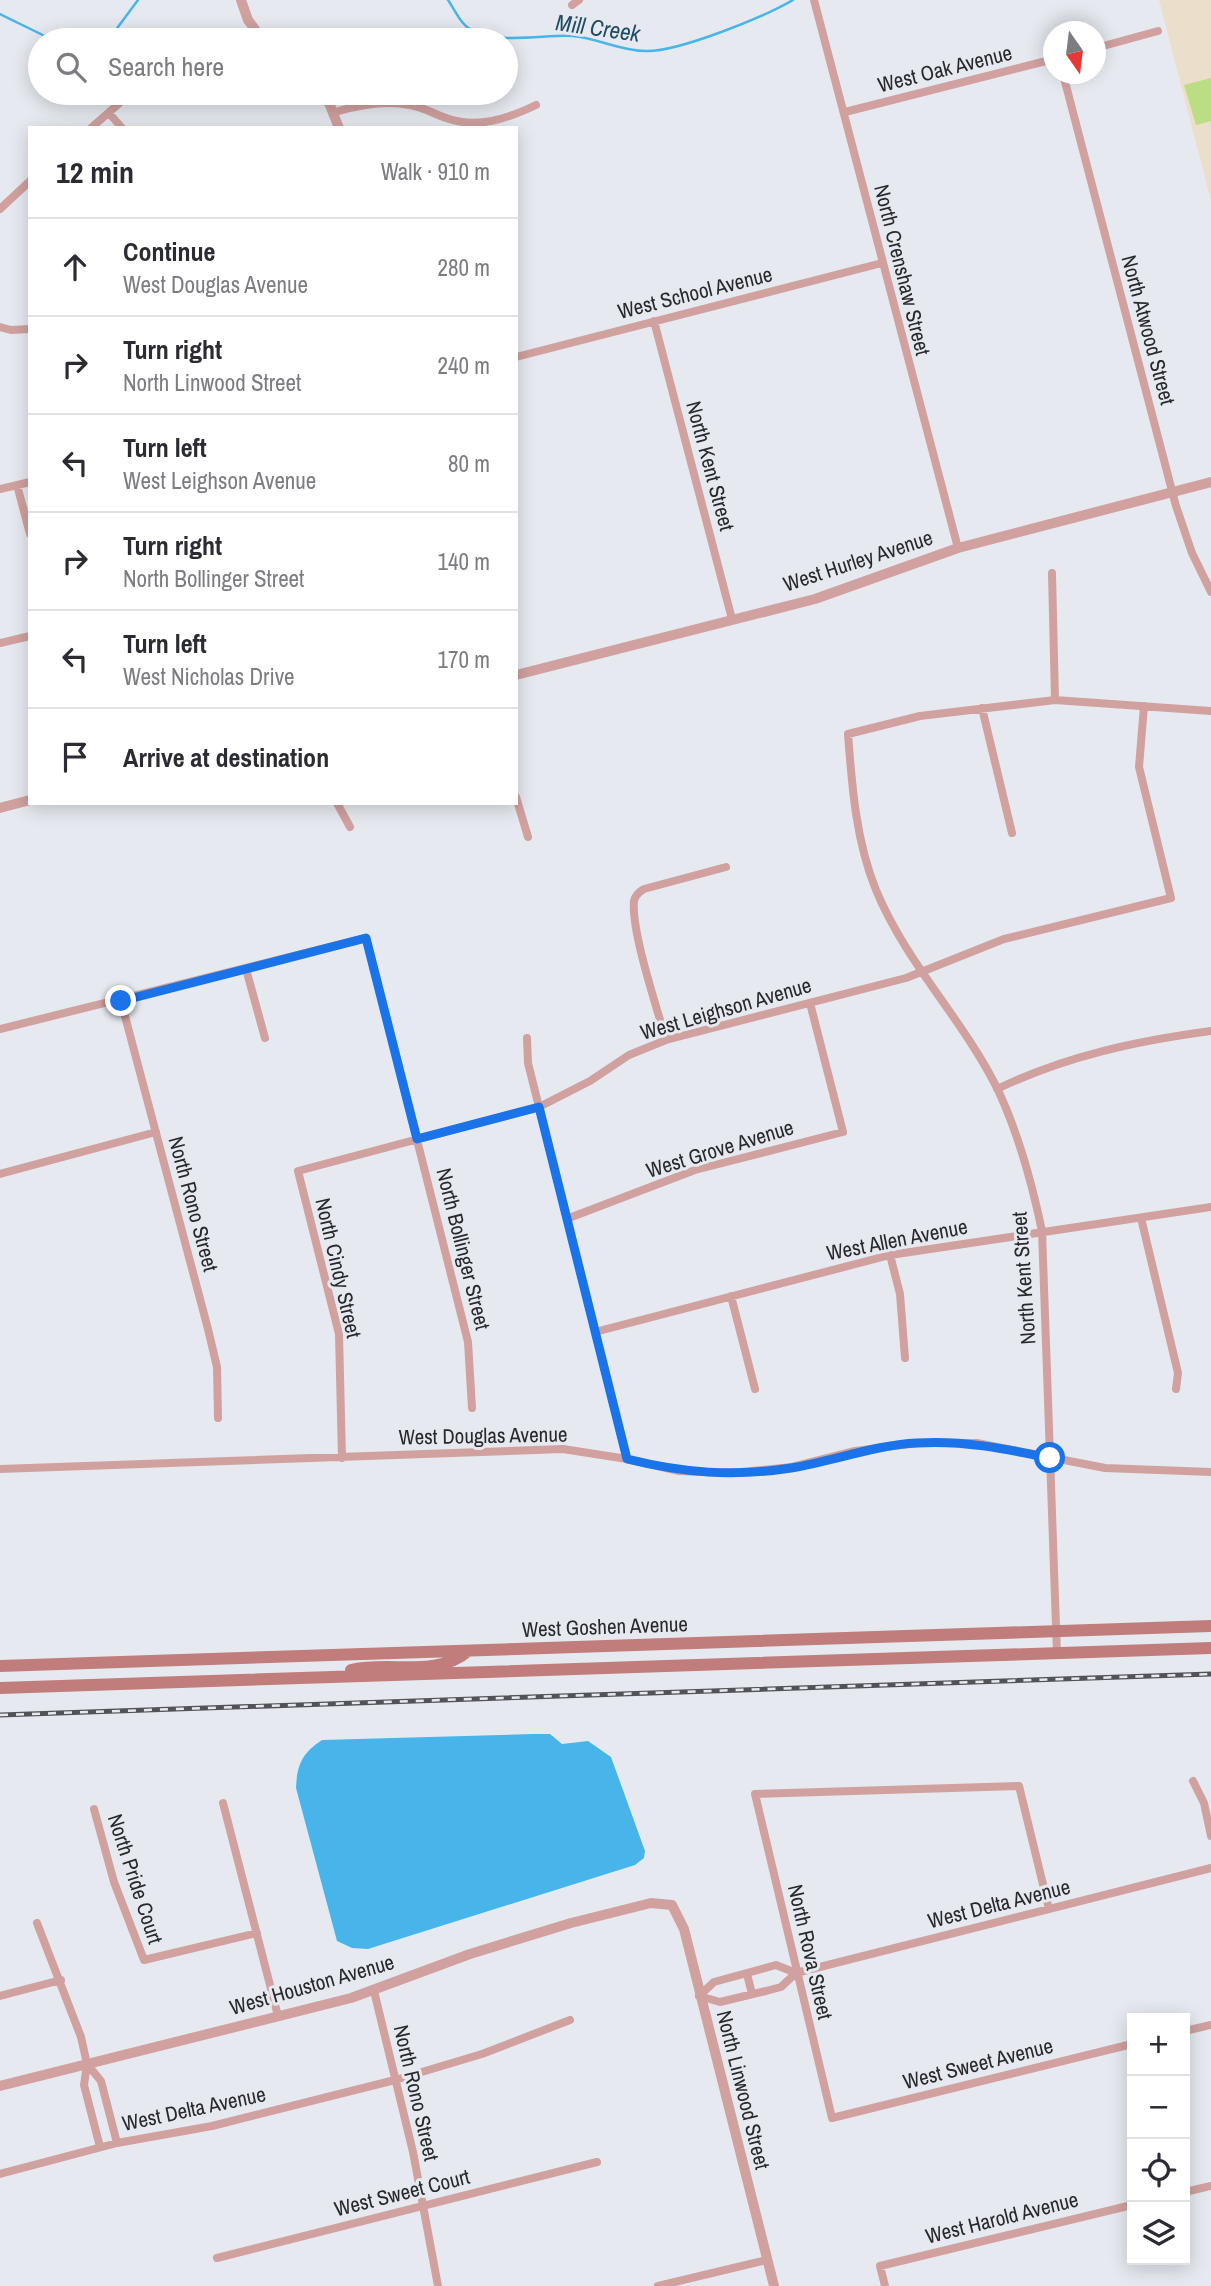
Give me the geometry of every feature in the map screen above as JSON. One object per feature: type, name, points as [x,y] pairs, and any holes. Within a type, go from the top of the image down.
[{"type":"main road","name":"West Goshen Avenue","points":[[0,1666],[1211,1626]]},
{"type":"main road","name":"West Goshen Avenue","points":[[0,1688],[1211,1648]]},
{"type":"main road","points":[[342,1677],[352,1670],[378,1666],[437,1665],[457,1660],[468,1651]]},
{"type":"street","points":[[241,0],[255,28]]},
{"type":"street","name":"North Crenshaw Street","points":[[814,0],[958,548]]},
{"type":"street","points":[[1106,45],[1158,32]]},
{"type":"street","name":"West Oak Avenue","points":[[845,112],[1043,62]]},
{"type":"street","name":"North Atwood Street","points":[[1066,84],[1172,492],[1192,553],[1211,592]]},
{"type":"street","points":[[93,126],[118,105]]},
{"type":"street","points":[[331,105],[338,126]]},
{"type":"street","points":[[335,113],[377,105]]},
{"type":"street","points":[[410,105],[448,118],[484,122],[504,119],[536,106]]},
{"type":"street","points":[[109,113],[120,126]]},
{"type":"street","points":[[0,209],[28,183]]},
{"type":"street","name":"West School Avenue","points":[[518,356],[882,263]]},
{"type":"street","name":"North Kent Street","points":[[654,321],[732,619]]},
{"type":"street","points":[[0,327],[28,329]]},
{"type":"street","points":[[0,489],[28,482]]},
{"type":"street","name":"West Hurley Avenue","points":[[518,674],[859,585],[958,548],[1211,482]]},
{"type":"street","points":[[17,485],[28,526]]},
{"type":"street","points":[[1052,573],[1055,700]]},
{"type":"street","points":[[0,643],[28,636]]},
{"type":"street","points":[[1012,833],[982,708],[1055,700],[1211,711]]},
{"type":"street","name":"West Leighson Avenue","points":[[298,1171],[539,1107],[570,1092],[629,1055],[666,1040],[921,973],[1004,939],[1171,898],[1139,767],[1144,706]]},
{"type":"street","name":"North Kent Street","points":[[982,708],[920,716],[848,734],[855,810],[863,851],[876,891],[921,973],[997,1089],[1021,1149],[1042,1231],[1057,1654]]},
{"type":"street","points":[[0,808],[28,801]]},
{"type":"street","points":[[518,804],[527,837]]},
{"type":"street","points":[[338,805],[351,827]]},
{"type":"street","points":[[666,1040],[640,943],[634,901],[637,894],[644,889],[726,867]]},
{"type":"street","name":"North Bollinger Street","points":[[246,969],[366,938],[468,1342],[472,1408]]},
{"type":"street","points":[[0,1029],[246,969],[265,1038]]},
{"type":"street","name":"North Rono Street","points":[[121,1001],[217,1367],[218,1418]]},
{"type":"street","name":"West Grove Avenue","points":[[569,1218],[695,1170],[843,1132],[810,1003]]},
{"type":"street","points":[[997,1089],[1040,1069],[1091,1052],[1154,1038],[1211,1031]]},
{"type":"street","points":[[527,1038],[528,1063],[569,1218],[627,1459]]},
{"type":"street","points":[[0,1174],[156,1132]]},
{"type":"street","name":"North Cindy Street","points":[[298,1171],[339,1334],[342,1458]]},
{"type":"street","name":"West Allen Avenue","points":[[595,1332],[890,1255],[1211,1207]]},
{"type":"street","points":[[1141,1218],[1178,1373],[1176,1389]]},
{"type":"street","points":[[890,1255],[900,1294],[905,1358]]},
{"type":"street","points":[[732,1296],[755,1389]]},
{"type":"street","name":"West Douglas Avenue","points":[[0,1469],[563,1450],[627,1459],[679,1471],[730,1473],[792,1468],[855,1451],[918,1443],[977,1443],[1105,1468],[1211,1472]]},
{"type":"street","points":[[1193,1781],[1204,1803],[1211,1836]]},
{"type":"street","name":"North Rova Street","points":[[832,2118],[755,1794],[1019,1786],[1049,1909]]},
{"type":"street","points":[[223,1803],[278,2016]]},
{"type":"street","name":"North Pride Court","points":[[94,1809],[114,1882],[144,1959],[257,1933]]},
{"type":"street","name":"West Delta Avenue","points":[[699,1996],[720,2002],[781,1987],[796,1973],[1211,1868]]},
{"type":"street","name":"West Houston Avenue","points":[[0,2086],[373,1991],[536,1932],[651,1903],[671,1905]]},
{"type":"street","name":"North Linwood Street","points":[[671,1905],[684,1929],[774,2286]]},
{"type":"street","points":[[37,1923],[61,1980],[88,2064],[101,2081],[117,2143]]},
{"type":"street","name":"West Delta Avenue","points":[[699,1996],[714,1982],[776,1965],[796,1973]]},
{"type":"street","points":[[747,1974],[752,1994]]},
{"type":"street","points":[[0,1996],[61,1980]]},
{"type":"street","name":"North Rono Street","points":[[373,1991],[396,2081],[438,2286]]},
{"type":"street","name":"West Delta Avenue","points":[[0,2174],[117,2143],[212,2126],[396,2081],[482,2054],[570,2020]]},
{"type":"street","points":[[1190,2030],[1211,2025]]},
{"type":"street","name":"West Sweet Avenue","points":[[832,2118],[1127,2045]]},
{"type":"street","points":[[88,2064],[84,2085],[100,2147]]},
{"type":"street","name":"West Sweet Court","points":[[216,2258],[597,2162]]},
{"type":"street","points":[[1190,2191],[1211,2186]]},
{"type":"street","name":"West Harold Avenue","points":[[885,2286],[880,2266],[1127,2206]]},
{"type":"street","points":[[658,2286],[767,2260]]},
{"type":"shaded area","points":[[1159,0],[1211,0],[1211,201]]},
{"type":"green space","points":[[1211,78],[1211,121],[1196,125],[1184,85]]},
{"type":"water","points":[[550,1734],[562,1744],[588,1741],[611,1757],[645,1851],[644,1858],[635,1865],[368,1949],[352,1948],[337,1941],[296,1788],[299,1766],[310,1750],[322,1740]]},
{"type":"waterway","name":"Mill Creek","points":[[117,28],[138,0]]},
{"type":"waterway","name":"Mill Creek","points":[[448,0],[469,28]]},
{"type":"waterway","name":"Mill Creek","points":[[518,38],[572,36],[627,49],[660,50],[699,40],[742,24],[793,0]]},
{"type":"waterway","name":"Mill Creek","points":[[0,14],[29,28]]},
{"type":"railway","points":[[0,1715],[1211,1674]]},
{"type":"route","points":[[121,1001],[366,938],[417,1139],[539,1107],[569,1218],[627,1459],[679,1471],[730,1473],[792,1468],[855,1451],[918,1443],[977,1443],[1050,1458]]}]
